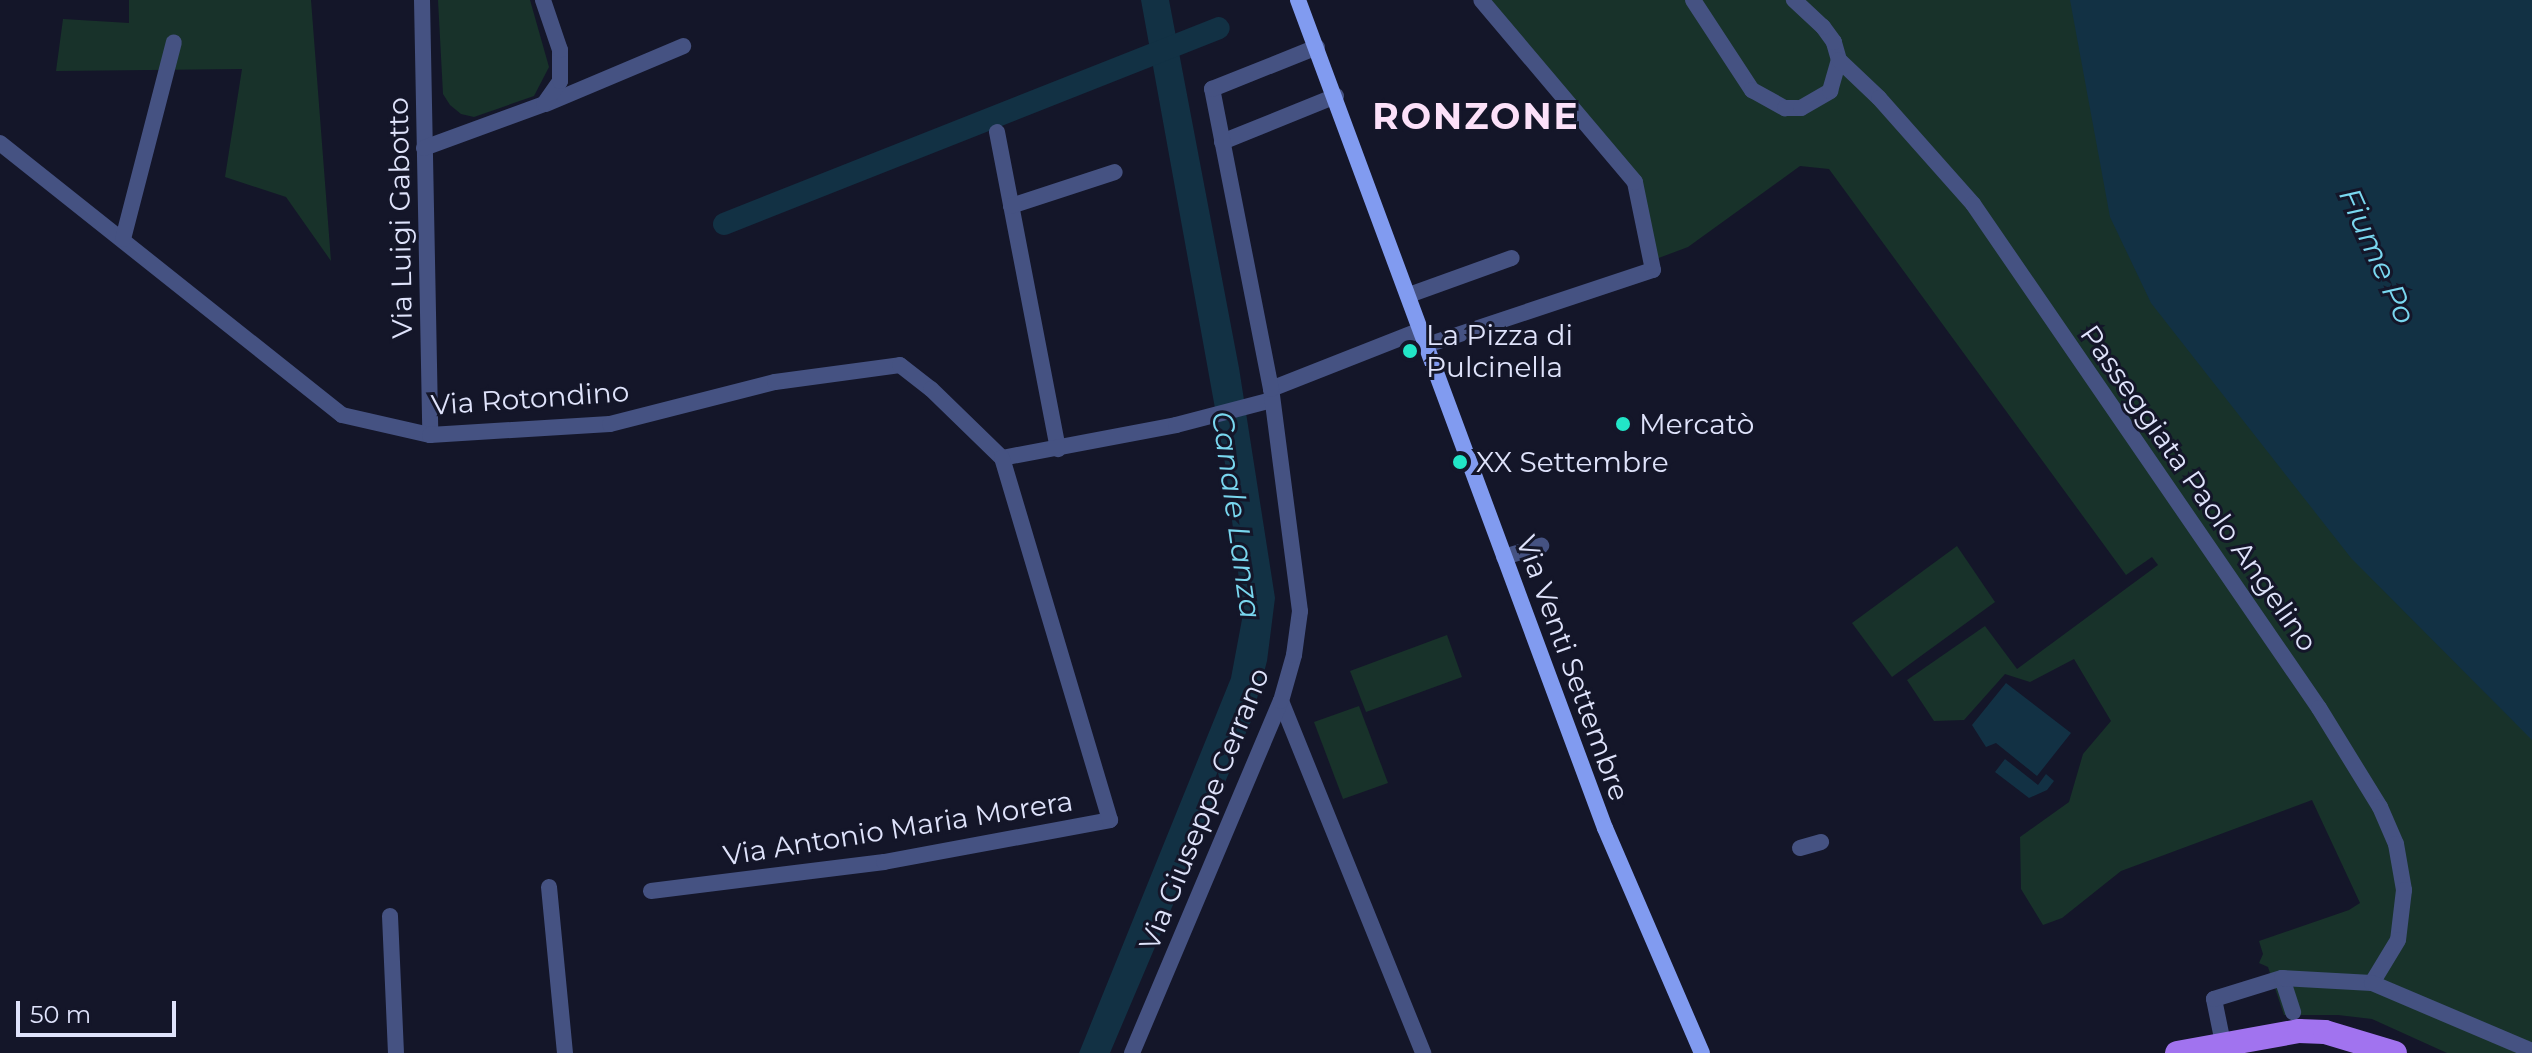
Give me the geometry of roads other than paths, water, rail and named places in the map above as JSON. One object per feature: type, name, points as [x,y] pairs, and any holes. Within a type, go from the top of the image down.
[{"type":"main road","name":"Via Venti Settembre","points":[[1298,0],[1605,828],[1702,1053]]},
{"type":"main road","points":[[2177,1053],[2274,1033],[2325,1032],[2395,1053]]},
{"type":"street","name":"Via Luigi Gabotto","points":[[422,0],[430,435]]},
{"type":"street","points":[[543,0],[560,50],[560,81],[544,104]]},
{"type":"street","points":[[1002,458],[1255,407],[1272,394],[1424,337],[1653,270],[1635,182],[1481,0]]},
{"type":"street","points":[[1693,0],[1752,90],[1785,108],[1801,108],[1830,91],[1839,60]]},
{"type":"street","name":"Passeggiata Paolo Angelino","points":[[1794,0],[1823,27],[1834,42],[1839,60],[1879,98],[1973,204],[2301,682],[2365,782],[2396,844],[2404,890],[2398,940],[2372,983]]},
{"type":"street","points":[[123,239],[174,42]]},
{"type":"street","points":[[424,148],[544,104],[683,46]]},
{"type":"street","name":"Via Giuseppe Cerrano","points":[[1132,1053],[1281,701],[1294,655],[1300,611],[1272,394],[1212,89],[1317,47]]},
{"type":"street","points":[[1222,142],[1336,96]]},
{"type":"street","points":[[997,132],[1058,449]]},
{"type":"street","name":"Via Rotondino","points":[[0,143],[342,415],[430,435],[610,424],[775,382],[900,365],[931,389],[1002,458]]},
{"type":"street","points":[[1011,206],[1115,172]]},
{"type":"street","points":[[1409,295],[1512,258]]},
{"type":"street","name":"Via Antonio Maria Morera","points":[[651,891],[884,862],[1110,820],[1002,458]]},
{"type":"street","points":[[1504,557],[1541,546]]},
{"type":"street","points":[[1281,701],[1423,1053]]},
{"type":"street","points":[[1800,848],[1821,842]]},
{"type":"street","points":[[549,887],[565,1053]]},
{"type":"street","points":[[390,916],[396,1053]]},
{"type":"street","points":[[2282,978],[2293,1012]]},
{"type":"street","points":[[2223,1043],[2214,999],[2282,978],[2372,983],[2532,1051]]},
{"type":"water","name":"Canale Lanza","points":[[1141,0],[1169,0],[1239,368],[1275,598],[1267,661],[1251,721],[1110,1053],[1079,1053],[1231,678],[1243,614],[1226,469]]},
{"type":"water","name":"Fiume Po","points":[[2070,0],[2532,0],[2532,740],[2351,558],[2151,303],[2110,217]]},
{"type":"water","points":[[2006,683],[2071,733],[2037,776],[1996,743],[1986,747],[1972,725]]},
{"type":"water","points":[[2005,759],[2038,785],[2046,774],[2054,781],[2047,790],[2029,798],[1995,772]]},
{"type":"waterway","points":[[724,224],[1219,28]]},
{"type":"place","name":"La Pizza di Pulcinella","points":[[1410,351]]},
{"type":"place","name":"Mercatò","points":[[1623,424]]},
{"type":"place","name":"XX Settembre","points":[[1460,462]]},
{"type":"district","name":"RONZONE","points":[[1476,117]]}]
